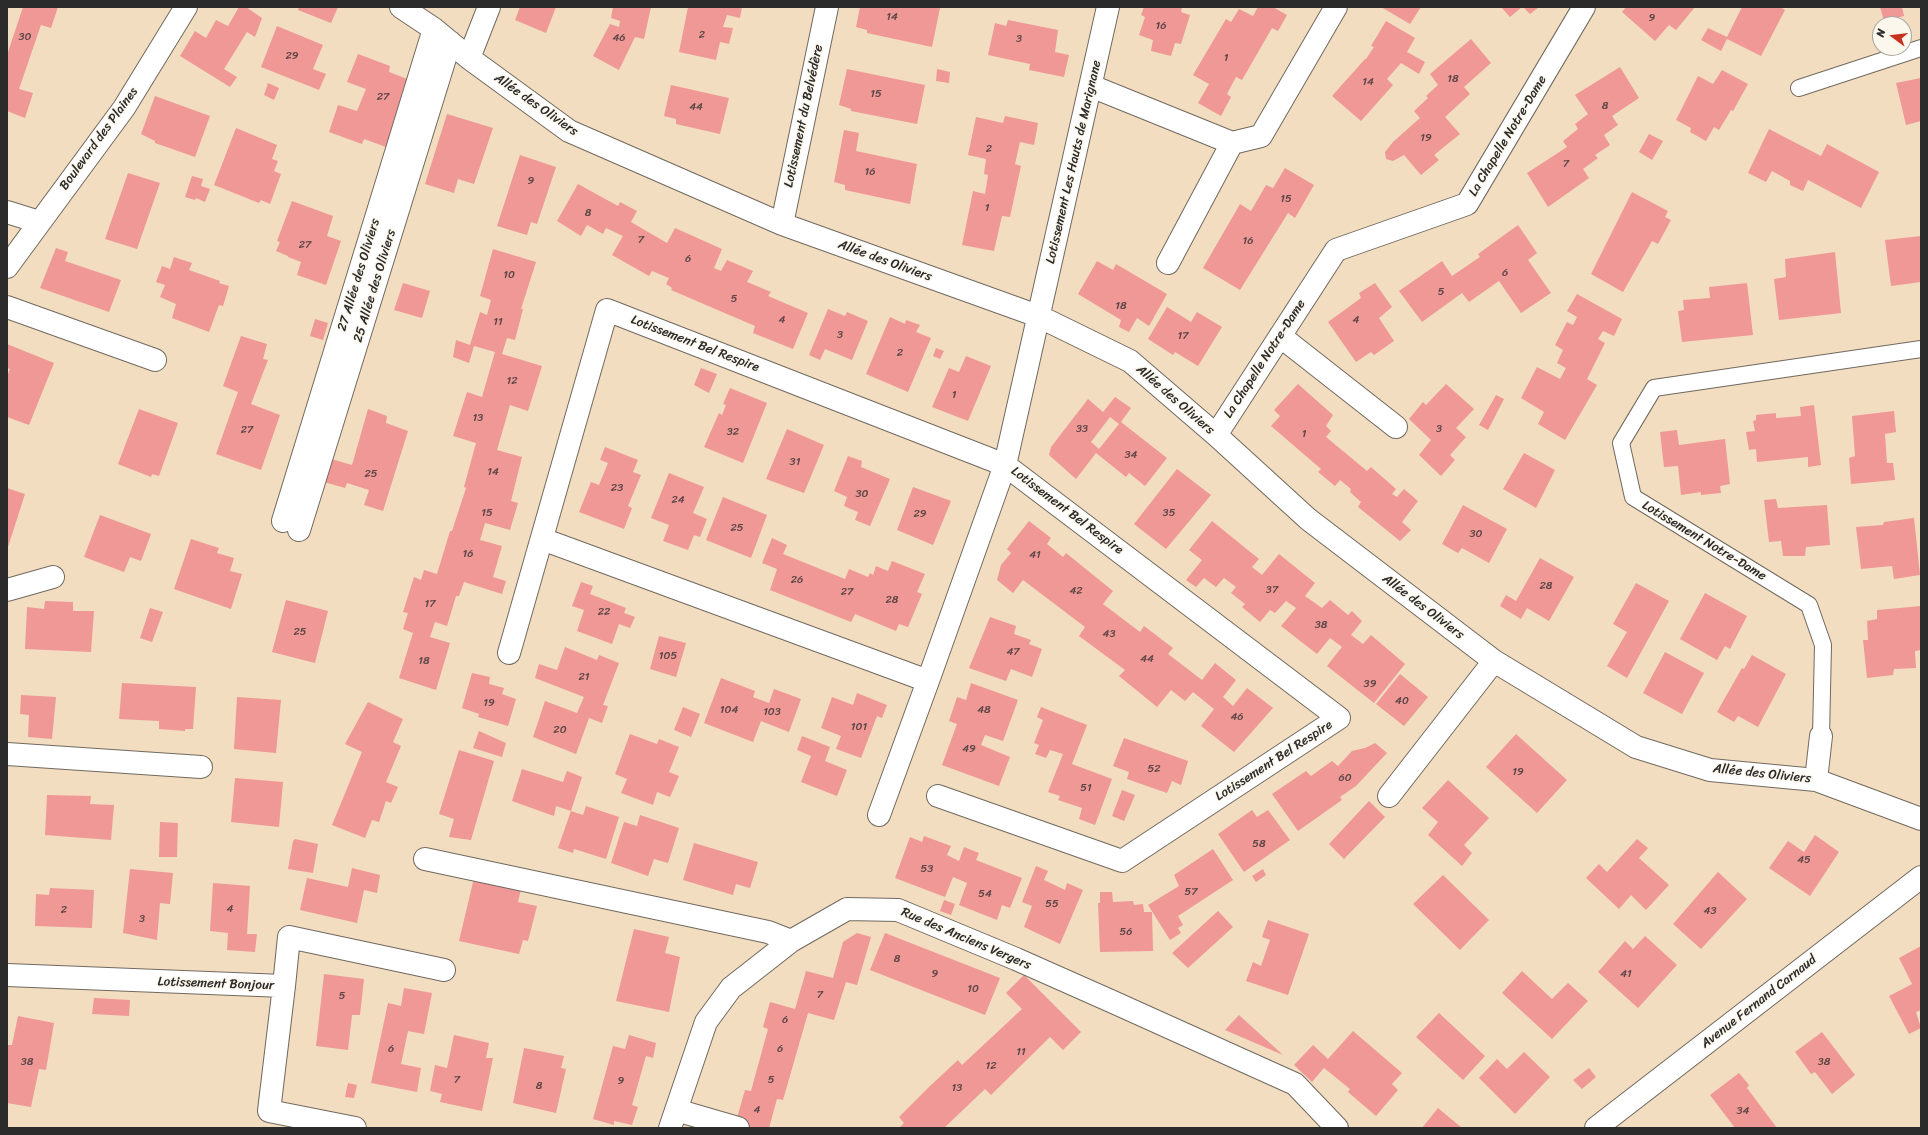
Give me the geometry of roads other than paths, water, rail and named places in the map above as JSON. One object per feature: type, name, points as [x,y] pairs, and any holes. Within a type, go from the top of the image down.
[{"type":"street","name":"Boulevard des Plaines","points":[[7,267],[38,222],[124,108],[186,7]]},
{"type":"street","name":"Allée des Oliviers","points":[[401,7],[442,35],[469,58],[569,131],[782,224],[1038,316],[1130,361],[1216,435],[1308,519],[1494,661],[1636,747],[1710,770],[1816,780],[1921,819]]},
{"type":"street","points":[[469,58],[489,7]]},
{"type":"street","name":"Lotissement du Belvédère","points":[[782,224],[827,7]]},
{"type":"street","name":"Lotissement Les Hauts de Marignane","points":[[1038,316],[1108,7]]},
{"type":"street","points":[[1091,86],[1232,143],[1262,136],[1336,7]]},
{"type":"street","name":"La Chapelle Notre-Dame","points":[[1216,435],[1336,250],[1467,204],[1584,7]]},
{"type":"street","name":"25 Allée des Oliviers","points":[[291,526],[442,35]]},
{"type":"street","points":[[1168,263],[1232,143]]},
{"type":"street","points":[[7,212],[38,222]]},
{"type":"street","points":[[7,307],[154,360]]},
{"type":"street","name":"Lotissement Bel Respire","points":[[509,653],[607,310],[1005,465],[1339,718],[1122,861],[938,796]]},
{"type":"street","name":"Lotissement Bel Respire","points":[[880,815],[1005,465],[1038,316]]},
{"type":"street","points":[[1280,336],[1396,426]]},
{"type":"street","points":[[542,539],[928,681]]},
{"type":"street","points":[[7,590],[53,577]]},
{"type":"street","points":[[1389,796],[1494,661]]},
{"type":"street","points":[[1816,780],[1821,736]]},
{"type":"street","points":[[7,754],[201,767]]},
{"type":"street","points":[[425,859],[768,932],[791,940]]},
{"type":"street","name":"Avenue Fernand Carnaud","points":[[1596,1128],[1921,876]]},
{"type":"street","name":"Rue des Anciens Vergers","points":[[673,1119],[706,1022],[730,988],[791,940],[847,909],[898,910],[1016,959],[1295,1084],[1338,1128]]},
{"type":"street","points":[[284,986],[289,937],[444,970]]},
{"type":"street","name":"Lotissement Bonjour","points":[[7,975],[284,986],[267,1119],[354,1128]]},
{"type":"street","points":[[673,1119],[738,1128]]},
{"type":"lane","points":[[1799,88],[1921,48]]},
{"type":"lane","name":"Lotissement Notre-Dame","points":[[1821,736],[1823,646],[1809,605],[1633,497],[1621,443],[1654,388],[1921,350]]}]
